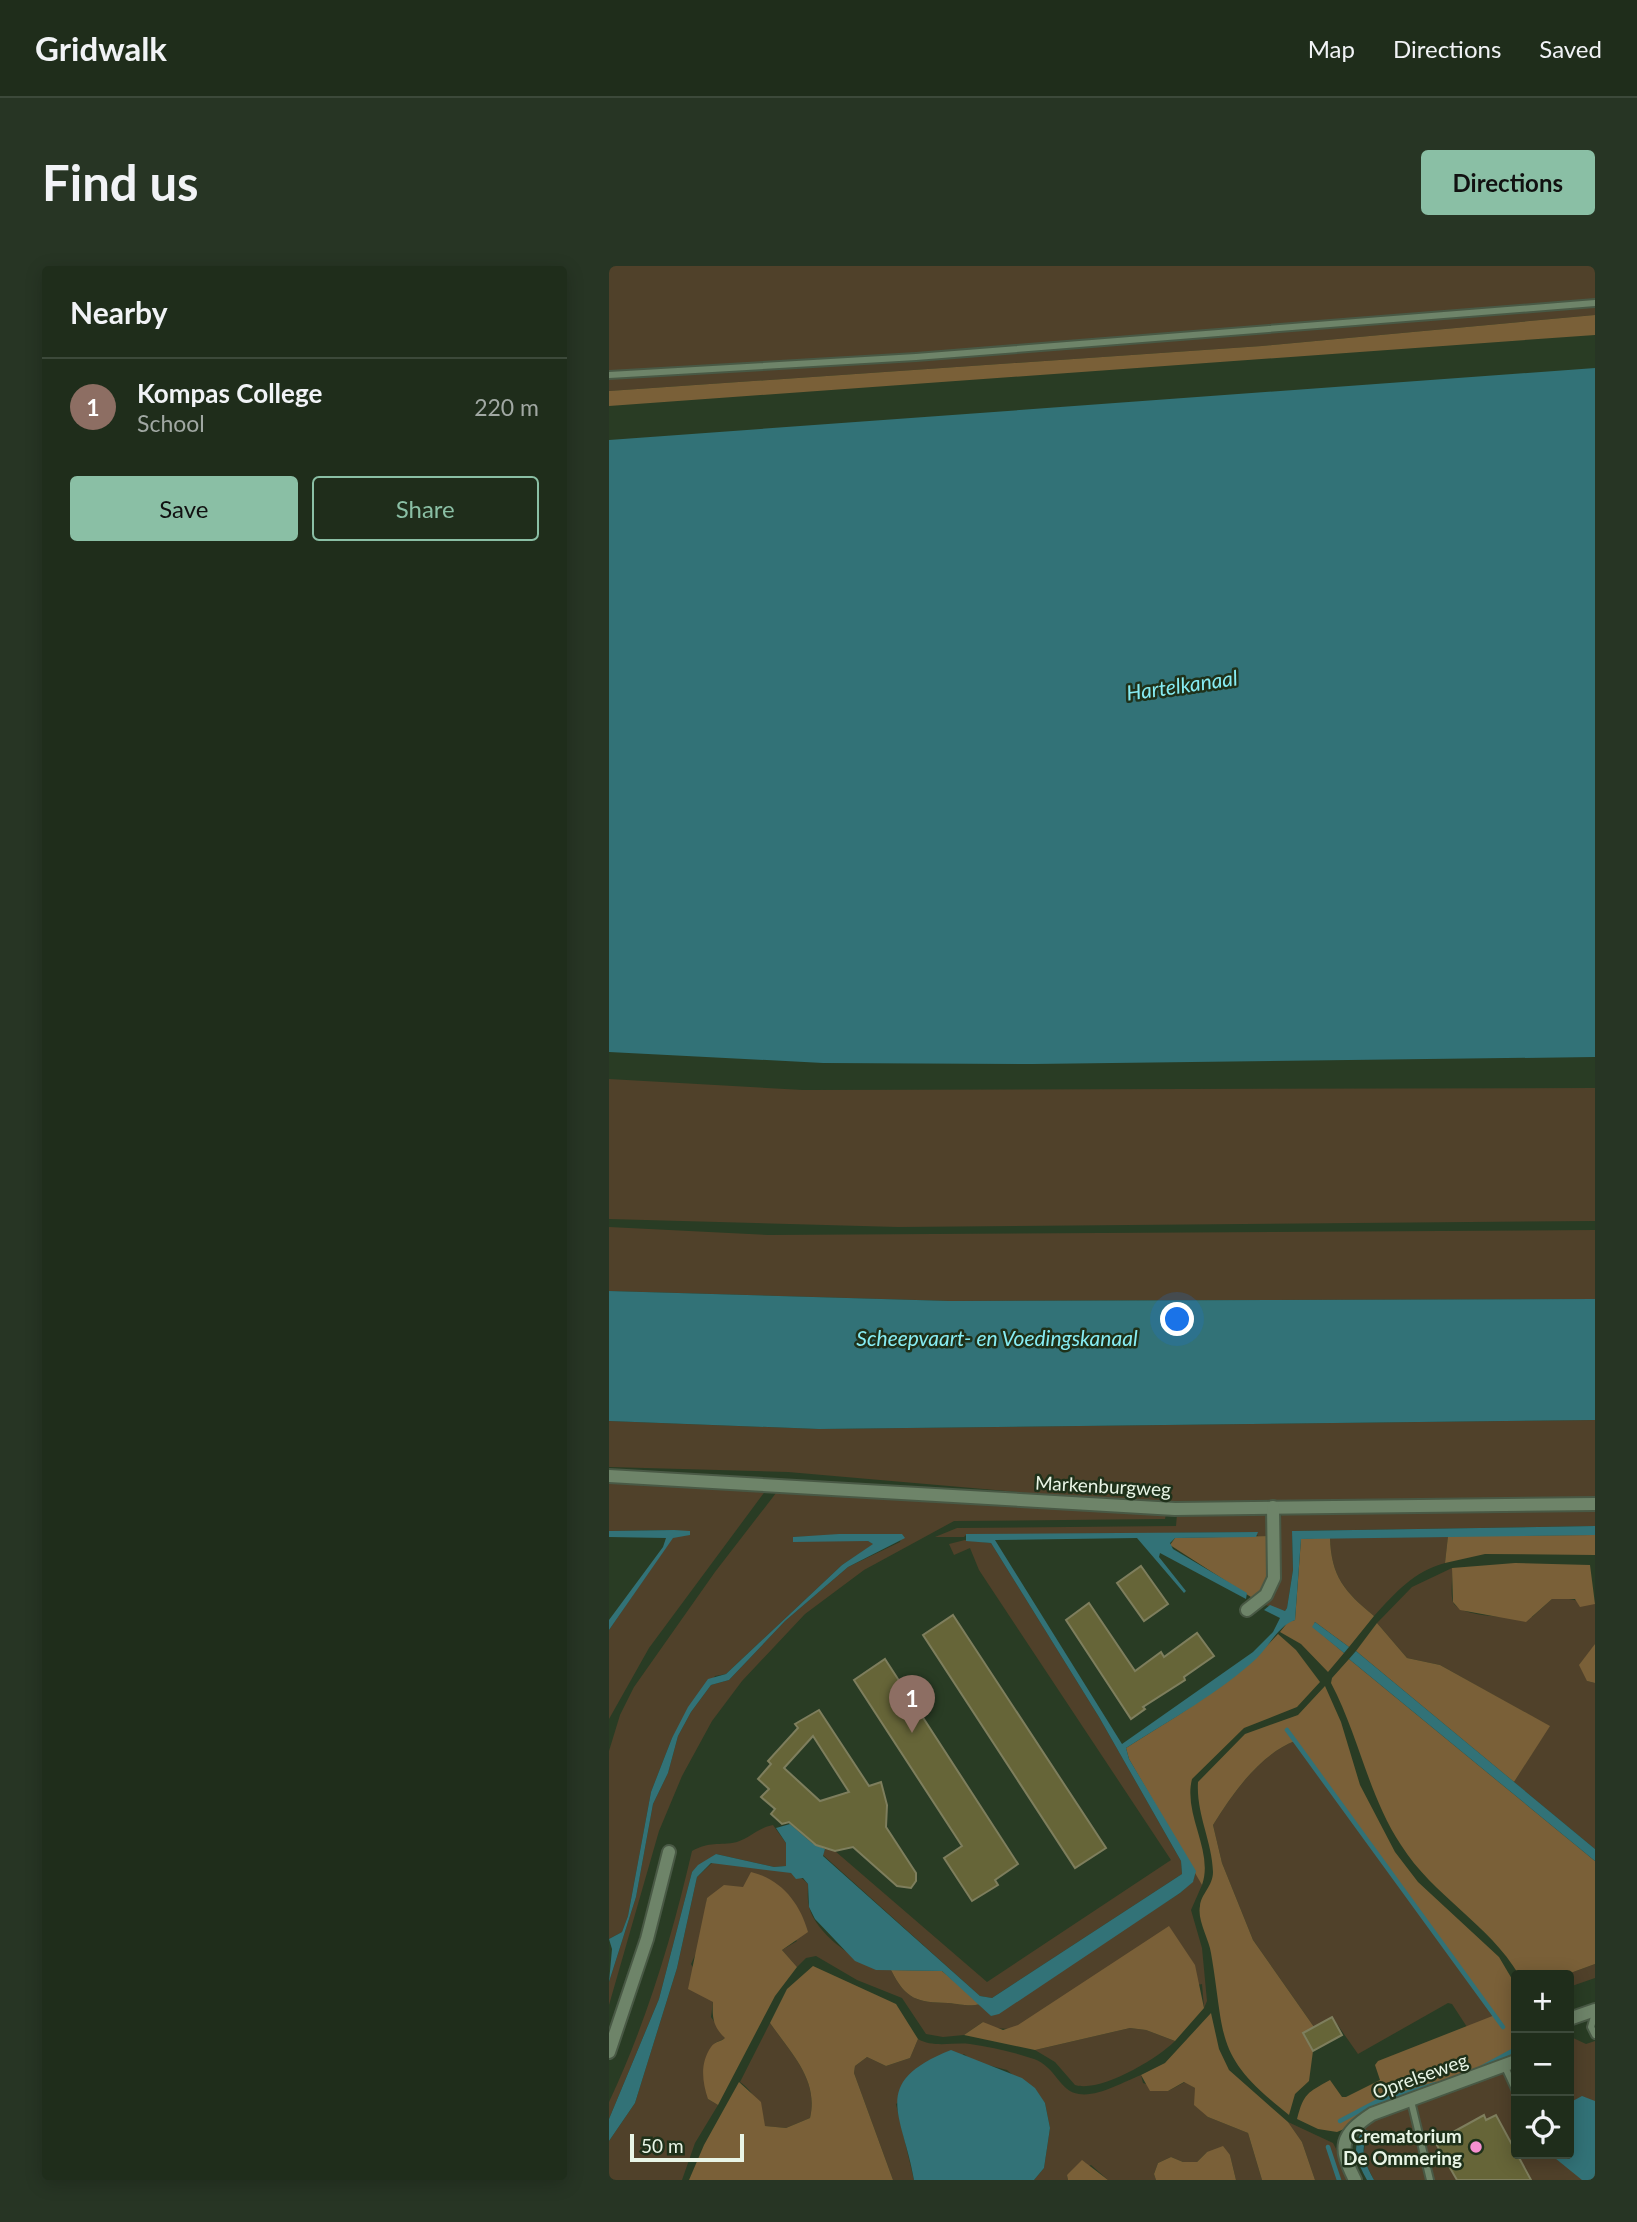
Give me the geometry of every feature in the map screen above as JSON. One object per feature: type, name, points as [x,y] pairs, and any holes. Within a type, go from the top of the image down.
[{"type":"street","name":"Markenburgweg","points":[[609,1476],[1175,1509],[1595,1504]]},
{"type":"street","points":[[1247,1610],[1266,1595],[1274,1578],[1273,1507]]},
{"type":"street","points":[[609,2051],[647,1939],[669,1852]]},
{"type":"street","points":[[1574,2018],[1595,2012]]},
{"type":"street","name":"Oprelseweg","points":[[1355,2180],[1343,2158],[1345,2138],[1353,2126],[1372,2114],[1510,2063]]},
{"type":"lane","points":[[609,375],[916,357],[1595,303]]},
{"type":"lane","points":[[1595,2012],[1591,2028],[1595,2035]]},
{"type":"lane","points":[[1411,2099],[1425,2149],[1430,2180]]},
{"type":"shaded area","points":[[609,266],[1595,266],[1595,315],[1262,346],[609,391]]},
{"type":"shaded area","points":[[1595,315],[1595,335],[609,406],[609,391],[1262,346]]},
{"type":"shaded area","points":[[609,1079],[803,1090],[1595,1088],[1595,1221],[898,1227],[609,1219]]},
{"type":"shaded area","points":[[609,1227],[769,1235],[1595,1230],[1595,1299],[950,1301],[609,1291]]},
{"type":"shaded area","points":[[1595,1420],[1595,1498],[1154,1504],[788,1472],[609,1467],[609,1421],[819,1429]]},
{"type":"shaded area","points":[[609,1481],[766,1490],[649,1648],[609,1719],[609,1630],[673,1537],[690,1534],[674,1530],[609,1531]]},
{"type":"shaded area","points":[[783,1489],[1166,1514],[1165,1519],[954,1521],[864,1570],[805,1614],[742,1681],[712,1721],[682,1776],[659,1831],[609,2005],[609,1982],[636,1897],[653,1804],[668,1773],[678,1736],[691,1712],[711,1685],[729,1680],[785,1621],[848,1567],[900,1542],[902,1534],[793,1537],[868,1541],[874,1544],[842,1565],[726,1674],[715,1676],[672,1738],[651,1792],[628,1916],[622,1932],[609,1939],[609,1751],[620,1715],[634,1687],[715,1572],[776,1493]]},
{"type":"shaded area","points":[[1595,1510],[1595,1526],[1292,1531],[1293,1570],[1287,1608],[1285,1611],[1262,1604],[1279,1572],[1279,1520],[1283,1513]]},
{"type":"shaded area","points":[[1263,1513],[1268,1517],[1270,1536],[1258,1536],[1255,1532],[935,1537],[957,1528],[1176,1526],[1177,1514]]},
{"type":"shaded area","points":[[1595,1535],[1595,1555],[1485,1554],[1445,1563],[1448,1536]]},
{"type":"shaded area","points":[[1270,1536],[1268,1579],[1254,1599],[1170,1545],[1175,1538]]},
{"type":"shaded area","points":[[1448,1536],[1445,1563],[1414,1577],[1374,1616],[1341,1582],[1333,1563],[1330,1537]]},
{"type":"shaded area","points":[[1330,1537],[1333,1563],[1342,1582],[1355,1599],[1374,1616],[1349,1647],[1315,1622],[1313,1627],[1344,1653],[1328,1672],[1301,1644],[1280,1632],[1288,1622],[1295,1620],[1301,1539]]},
{"type":"shaded area","points":[[965,1540],[991,1543],[1099,1717],[1181,1861],[1182,1874],[992,1998],[980,1996],[823,1855],[825,1849],[835,1851],[987,1982],[1171,1860],[979,1570],[970,1548],[954,1555],[949,1544]]},
{"type":"shaded area","points":[[1515,1563],[1590,1565],[1595,1604],[1580,1607],[1575,1599],[1552,1599],[1526,1622],[1460,1610],[1453,1602],[1452,1568]]},
{"type":"shaded area","points":[[1452,1568],[1453,1602],[1466,1611],[1477,1614],[1532,1617],[1552,1599],[1564,1598],[1595,1604],[1595,1644],[1587,1681],[1595,1683],[1595,1849],[1514,1782],[1549,1726],[1440,1665],[1407,1658],[1377,1623],[1412,1587]]},
{"type":"shaded area","points":[[1377,1623],[1407,1658],[1440,1665],[1550,1726],[1514,1782],[1356,1651]]},
{"type":"shaded area","points":[[1278,1634],[1296,1650],[1320,1682],[1297,1707],[1244,1728],[1192,1779],[1191,1806],[1204,1859],[1202,1885],[1129,1759],[1126,1748],[1225,1682]]},
{"type":"shaded area","points":[[1595,1644],[1595,1683],[1587,1681],[1579,1665]]},
{"type":"shaded area","points":[[1349,1659],[1595,1861],[1595,1964],[1574,1972],[1516,1970],[1492,1940],[1429,1880],[1401,1845],[1380,1806],[1331,1683],[1332,1678]]},
{"type":"shaded area","points":[[1325,1686],[1341,1722],[1360,1785],[1395,1852],[1418,1882],[1499,1957],[1511,1977],[1511,2059],[1337,2132],[1318,2129],[1297,2119],[1304,2099],[1311,2091],[1330,2080],[1342,2097],[1346,2097],[1380,2080],[1375,2065],[1378,2061],[1495,2015],[1295,1741],[1282,1747],[1248,1776],[1213,1825],[1222,1863],[1253,1940],[1314,2027],[1303,2033],[1313,2051],[1309,2081],[1295,2094],[1289,2115],[1247,2077],[1235,2060],[1222,2027],[1211,1953],[1200,1917],[1201,1902],[1213,1872],[1199,1805],[1198,1782],[1245,1734],[1298,1715]]},
{"type":"shaded area","points":[[1295,1741],[1495,2016],[1467,2027],[1452,2004],[1448,2003],[1358,2054],[1332,2017],[1314,2027],[1253,1940],[1222,1863],[1213,1825],[1248,1776],[1282,1747]]},
{"type":"shaded area","points":[[773,1825],[786,1843],[787,1866],[774,1867],[716,1854],[692,1872],[659,1999],[609,2119],[609,2102],[635,2041],[657,1978],[692,1851],[709,1845],[737,1842]]},
{"type":"shaded area","points":[[712,1863],[768,1867],[800,1878],[808,1884],[808,1903],[813,1917],[830,1939],[842,1948],[868,1964],[891,1970],[902,1988],[913,1997],[928,2002],[981,2004],[991,2016],[1180,1893],[1193,1881],[1196,1871],[1202,1885],[1191,1910],[1202,1948],[1207,2001],[1204,2008],[1202,1984],[1011,2029],[991,2028],[983,2022],[964,2035],[943,2037],[926,2034],[902,1998],[857,1980],[816,1956],[806,1958],[797,1967],[782,1950],[797,1941],[743,1887],[707,1898],[700,1945],[691,1964],[713,2002],[711,2017],[726,2038],[715,2043],[708,2099],[718,2105],[695,2143],[682,2180],[609,2180],[609,2141],[635,2103],[677,1968],[697,1877]]},
{"type":"shaded area","points":[[751,1872],[771,1880],[788,1894],[800,1911],[808,1932],[782,1950],[797,1967],[775,1996],[718,2105],[708,2099],[703,2079],[704,2066],[711,2047],[725,2038],[714,2022],[713,2002],[688,1989],[707,1898],[724,1885],[743,1887]]},
{"type":"shaded area","points":[[1169,1926],[1195,1965],[1204,2008],[1175,2041],[1146,2030],[1130,2028],[1035,2050],[964,2035],[983,2022],[1003,2030],[1018,2025]]},
{"type":"shaded area","points":[[1595,1964],[1595,1978],[1574,1985],[1574,1972]]},
{"type":"shaded area","points":[[813,1966],[896,2004],[918,2039],[910,2058],[886,2066],[867,2057],[855,2066],[854,2073],[893,2180],[689,2180],[704,2145],[739,2082],[761,2102],[765,2126],[786,2128],[810,2118],[811,2091],[807,2079],[770,2023],[787,1989]]},
{"type":"shaded area","points":[[891,1970],[942,1971],[981,2004],[920,2000],[902,1988]]},
{"type":"shaded area","points":[[1211,2013],[1219,2049],[1229,2070],[1288,2122],[1302,2142],[1315,2180],[1262,2180],[1248,2133],[1208,2117],[1194,2105],[1195,2088],[1184,2082],[1168,2091],[1150,2091],[1141,2075],[1165,2063]]},
{"type":"shaded area","points":[[770,2023],[794,2056],[811,2091],[810,2118],[786,2128],[764,2126],[757,2101],[740,2082]]},
{"type":"shaded area","points":[[1130,2028],[1146,2030],[1175,2041],[1128,2073],[1099,2084],[1075,2085],[1055,2062],[1035,2050]]},
{"type":"shaded area","points":[[1574,2038],[1586,2044],[1595,2041],[1595,2180],[1374,2180],[1363,2158],[1366,2137],[1359,2127],[1371,2118],[1511,2070],[1511,2159],[1574,2159]]},
{"type":"shaded area","points":[[918,2039],[937,2044],[978,2045],[1034,2059],[1047,2067],[1067,2089],[1079,2094],[1102,2091],[1141,2075],[1143,2083],[1168,2091],[1185,2082],[1195,2088],[1208,2117],[1248,2133],[1262,2180],[1236,2180],[1230,2155],[1207,2152],[1197,2162],[1183,2162],[1171,2157],[1158,2163],[1154,2174],[1156,2180],[1108,2180],[1091,2165],[1067,2175],[1068,2180],[1034,2180],[1044,2168],[1050,2128],[1045,2103],[1007,2070],[972,2061],[964,2054],[896,2104],[914,2180],[893,2180],[854,2073],[855,2066],[867,2057],[886,2066],[910,2058]]},
{"type":"shaded area","points":[[1288,2122],[1333,2143],[1352,2180],[1315,2180],[1302,2142]]},
{"type":"shaded area","points":[[1223,2146],[1230,2155],[1236,2180],[1156,2180],[1154,2174],[1158,2163],[1171,2157],[1183,2162],[1197,2162],[1207,2152]]},
{"type":"shaded area","points":[[1082,2160],[1108,2180],[1068,2180],[1067,2175]]},
{"type":"water","name":"Hartelkanaal","points":[[1595,368],[1595,1057],[1033,1064],[823,1063],[609,1052],[609,440]]},
{"type":"water","name":"Scheepvaart- en Voedingskanaal","points":[[609,1291],[950,1301],[1595,1299],[1595,1420],[819,1429],[609,1421]]},
{"type":"water","points":[[1595,1526],[1595,1535],[1301,1539],[1295,1620],[1284,1626],[1257,1658],[1227,1683],[1126,1748],[1129,1759],[1196,1871],[1193,1882],[999,2014],[991,2016],[942,1971],[876,1970],[855,1961],[815,1919],[809,1907],[808,1884],[803,1878],[796,1879],[791,1873],[711,1863],[697,1877],[677,1968],[635,2103],[609,2141],[609,2119],[659,1999],[692,1872],[716,1854],[774,1867],[786,1866],[786,1843],[776,1828],[790,1824],[812,1843],[825,1849],[823,1856],[980,1996],[992,1998],[1182,1874],[1181,1861],[1099,1717],[991,1543],[966,1541],[966,1534],[1258,1532],[1256,1537],[1175,1538],[1170,1543],[1173,1549],[1247,1593],[1246,1599],[1160,1553],[1159,1557],[1186,1591],[1184,1593],[1137,1538],[995,1540],[1122,1744],[1253,1652],[1273,1632],[1280,1618],[1264,1610],[1270,1605],[1285,1611],[1287,1608],[1293,1570],[1292,1531]]},
{"type":"water","points":[[609,1531],[690,1531],[690,1535],[673,1538],[609,1630],[609,1620],[663,1547],[666,1538],[609,1537]]},
{"type":"water","points":[[902,1534],[905,1538],[848,1567],[785,1621],[729,1680],[711,1685],[691,1712],[678,1736],[668,1773],[653,1804],[636,1897],[609,1982],[612,1949],[609,1939],[622,1932],[628,1916],[651,1792],[672,1738],[688,1707],[708,1679],[726,1674],[842,1565],[873,1544],[868,1541],[793,1542],[793,1537]]},
{"type":"water","points":[[1315,1622],[1349,1647],[1344,1653],[1312,1627]]},
{"type":"water","points":[[1356,1651],[1595,1849],[1595,1861],[1349,1659]]},
{"type":"water","points":[[951,2050],[1022,2078],[1035,2088],[1045,2103],[1050,2128],[1044,2168],[1034,2180],[914,2180],[899,2119],[897,2103],[900,2088],[909,2075],[925,2062]]},
{"type":"water","points":[[1582,2096],[1595,2101],[1595,2180],[1582,2180],[1556,2159],[1574,2159],[1574,2100]]},
{"type":"water","points":[[1364,2129],[1370,2132],[1364,2151],[1374,2180],[1367,2180],[1357,2154],[1357,2142]]},
{"type":"building","points":[[1141,1566],[1168,1604],[1144,1621],[1117,1583]]},
{"type":"building","points":[[1089,1603],[1135,1671],[1161,1652],[1164,1657],[1197,1633],[1214,1656],[1184,1677],[1185,1680],[1143,1707],[1145,1709],[1131,1719],[1066,1620]]},
{"type":"building","points":[[953,1615],[1106,1848],[1075,1868],[923,1635]]},
{"type":"building","points":[[885,1659],[1018,1864],[995,1880],[998,1885],[972,1901],[944,1858],[962,1846],[854,1680]]},
{"type":"building","points":[[819,1710],[869,1786],[881,1782],[887,1805],[886,1827],[916,1873],[916,1881],[911,1888],[897,1886],[853,1847],[835,1851],[816,1845],[789,1822],[782,1824],[771,1814],[775,1809],[761,1797],[769,1789],[758,1779],[771,1764],[768,1761],[798,1728],[795,1724]],"holes":[[[813,1736],[849,1792],[820,1801],[784,1768]]]},
{"type":"building","points":[[1332,2017],[1342,2035],[1313,2051],[1303,2033]]},
{"type":"building","name":"Crematorium De Ommering","points":[[1484,2115],[1486,2120],[1496,2115],[1511,2143],[1511,2159],[1520,2159],[1531,2180],[1457,2180],[1435,2142]]},
{"type":"waterway","points":[[1287,1730],[1503,2027]]},
{"type":"waterway","points":[[1481,2068],[1511,2052]]},
{"type":"waterway","points":[[1340,2121],[1376,2102],[1436,2084]]},
{"type":"waterway","points":[[1328,2147],[1339,2180]]},
{"type":"place","name":"Kompas College","points":[[912,1733]]},
{"type":"place","name":"Crematorium De Ommering","points":[[1476,2147]]}]
